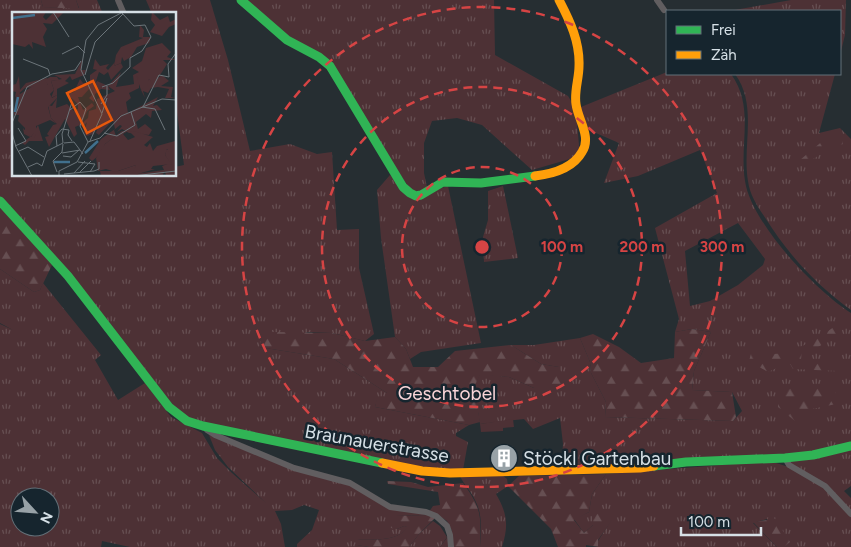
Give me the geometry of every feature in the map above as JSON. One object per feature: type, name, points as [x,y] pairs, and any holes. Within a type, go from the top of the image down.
[{"type":"street","points":[[118,0],[123,12]]},
{"type":"street","points":[[241,0],[287,40],[330,66],[403,187],[409,193],[418,195],[424,194],[444,181],[491,182],[549,174],[570,164],[582,152],[586,145],[586,136],[577,114],[575,97],[579,66],[578,49],[574,32],[559,0]]},
{"type":"street","points":[[657,0],[664,10]]},
{"type":"street","name":"Braunauerstrasse","points":[[0,201],[68,276],[170,407],[187,420],[207,427],[413,470],[450,474],[640,468],[686,462],[785,458],[813,455],[851,446]]},
{"type":"street","points":[[207,427],[207,430],[215,434],[285,465],[355,485],[390,507],[426,512],[436,516],[447,526],[451,547]]},
{"type":"street","points":[[785,458],[789,465],[825,486],[851,514]]},
{"type":"green space","points":[[0,0],[41,0],[43,7],[79,8],[76,0],[97,0],[102,12],[12,12],[12,176],[176,176],[176,167],[184,165],[176,105],[176,12],[151,12],[146,0],[210,0],[228,60],[250,151],[290,144],[317,154],[332,152],[337,230],[359,229],[359,268],[374,334],[365,341],[332,333],[308,332],[259,347],[334,359],[387,393],[387,397],[377,400],[375,407],[469,425],[456,433],[456,436],[468,442],[463,470],[437,471],[197,422],[179,412],[0,197]]},
{"type":"green space","points":[[41,0],[76,0],[79,9],[43,7]]},
{"type":"green space","points":[[241,0],[494,0],[495,55],[568,96],[576,109],[666,72],[666,75],[732,75],[742,99],[744,113],[745,181],[750,198],[759,216],[787,255],[804,273],[851,313],[851,443],[805,454],[561,470],[563,444],[560,418],[533,429],[524,419],[480,424],[474,387],[480,374],[509,377],[534,388],[559,367],[541,364],[511,345],[534,345],[580,338],[590,362],[591,373],[606,402],[605,417],[733,421],[742,411],[732,392],[692,390],[694,371],[711,332],[692,329],[675,332],[679,319],[655,228],[717,193],[700,150],[638,176],[604,183],[619,143],[582,127],[576,112],[580,156],[532,170],[482,125],[457,118],[432,121],[424,143],[424,173],[428,192],[448,186],[481,343],[421,352],[410,359],[406,349],[395,337],[381,238],[377,190],[390,175],[413,194],[332,69]],"holes":[[[738,223],[765,259],[763,265],[738,285],[710,301],[690,306],[685,251]]]},
{"type":"green space","points":[[791,0],[846,0],[845,35],[841,51],[841,10],[735,10]]},
{"type":"green space","points":[[736,75],[835,75],[819,133],[840,128],[851,139],[851,310],[826,290],[804,268],[775,232],[755,201],[749,186],[747,168],[748,112],[742,86]]},
{"type":"green space","points":[[838,136],[843,139],[843,144],[826,151],[805,164],[800,160],[825,139]]},
{"type":"green space","points":[[503,186],[518,258],[484,262],[483,237],[488,220],[488,191]]},
{"type":"green space","points":[[0,204],[52,265],[40,290],[34,292],[0,269]]},
{"type":"green space","points":[[0,269],[34,292],[40,290],[43,283],[101,355],[95,360],[118,400],[145,383],[171,417],[202,433],[217,458],[266,503],[228,467],[215,450],[209,435],[284,466],[347,483],[384,506],[427,515],[396,516],[397,529],[404,526],[408,527],[404,532],[392,537],[357,540],[357,545],[369,547],[297,547],[297,544],[312,530],[319,510],[304,505],[292,510],[275,511],[281,524],[285,547],[130,547],[102,541],[101,547],[0,547],[0,324],[13,330],[0,323]]},
{"type":"green space","points":[[834,327],[841,334],[818,347],[802,351],[801,359],[777,362],[779,367],[768,372],[749,361],[752,350],[767,354],[788,352],[813,341]]},
{"type":"green space","points":[[692,329],[711,332],[694,371],[692,390],[732,392],[736,417],[733,421],[605,417],[606,402],[591,373],[590,362],[580,338],[593,334],[619,347],[641,363],[674,358],[675,332]]},
{"type":"green space","name":"Geschtobel","points":[[272,332],[332,333],[365,341],[395,337],[406,349],[413,367],[438,367],[455,351],[511,345],[541,364],[559,367],[564,379],[561,385],[534,388],[509,377],[480,375],[474,387],[480,422],[469,425],[375,407],[377,397],[386,397],[387,393],[334,359],[259,347],[262,338]]},
{"type":"green space","points":[[843,361],[838,371],[793,369],[790,364]]},
{"type":"green space","points":[[831,384],[841,403],[807,410],[811,426],[795,421],[778,407],[778,385]]},
{"type":"green space","points":[[513,419],[514,427],[503,428],[503,431],[481,432],[480,424]]},
{"type":"green space","points":[[851,450],[851,486],[844,491],[851,498],[851,547],[784,547],[767,519],[753,523],[777,547],[598,547],[598,541],[614,516],[593,525],[584,533],[574,519],[589,512],[592,494],[606,474],[747,463],[776,463],[798,470],[791,464],[791,461]]},
{"type":"green space","points":[[606,474],[592,494],[589,512],[574,520],[584,533],[593,525],[594,511],[615,516],[598,540],[598,547],[586,545],[586,547],[558,547],[551,529],[508,486],[519,476]]},
{"type":"green space","points":[[502,475],[507,479],[508,486],[496,494],[503,507],[506,519],[506,532],[502,547],[480,547],[481,523],[478,506],[460,476]]},
{"type":"green space","points":[[387,481],[411,482],[428,487],[463,483],[474,499],[479,513],[480,547],[440,547],[452,531],[447,521],[438,515],[409,547],[369,547],[357,545],[357,540],[385,539],[403,532],[407,527],[391,528],[389,523],[396,516],[427,515],[433,506],[440,505],[438,492],[388,484]]},
{"type":"green space","points":[[771,514],[790,542],[784,547],[777,547],[753,522],[767,520]]},
{"type":"green space","points":[[433,521],[440,526],[447,537],[440,547],[409,547],[419,534]]},
{"type":"traffic: fast","points":[[241,0],[287,40],[319,57],[330,66],[403,187],[410,193],[416,196],[421,195],[443,182],[481,183],[535,176]]},
{"type":"traffic: fast","points":[[0,201],[68,276],[169,407],[187,421],[203,426],[382,463]]},
{"type":"traffic: fast","points":[[654,466],[686,462],[785,458],[813,455],[851,446]]},
{"type":"traffic: slow","points":[[535,176],[555,172],[568,166],[578,158],[585,146],[586,140],[584,128],[577,110],[576,99],[579,71],[578,49],[570,24],[559,0]]},
{"type":"traffic: slow","points":[[382,463],[422,471],[450,473],[640,468],[654,466]]},
{"type":"place","name":"Stöckl Gartenbau","points":[[504,458]]}]
